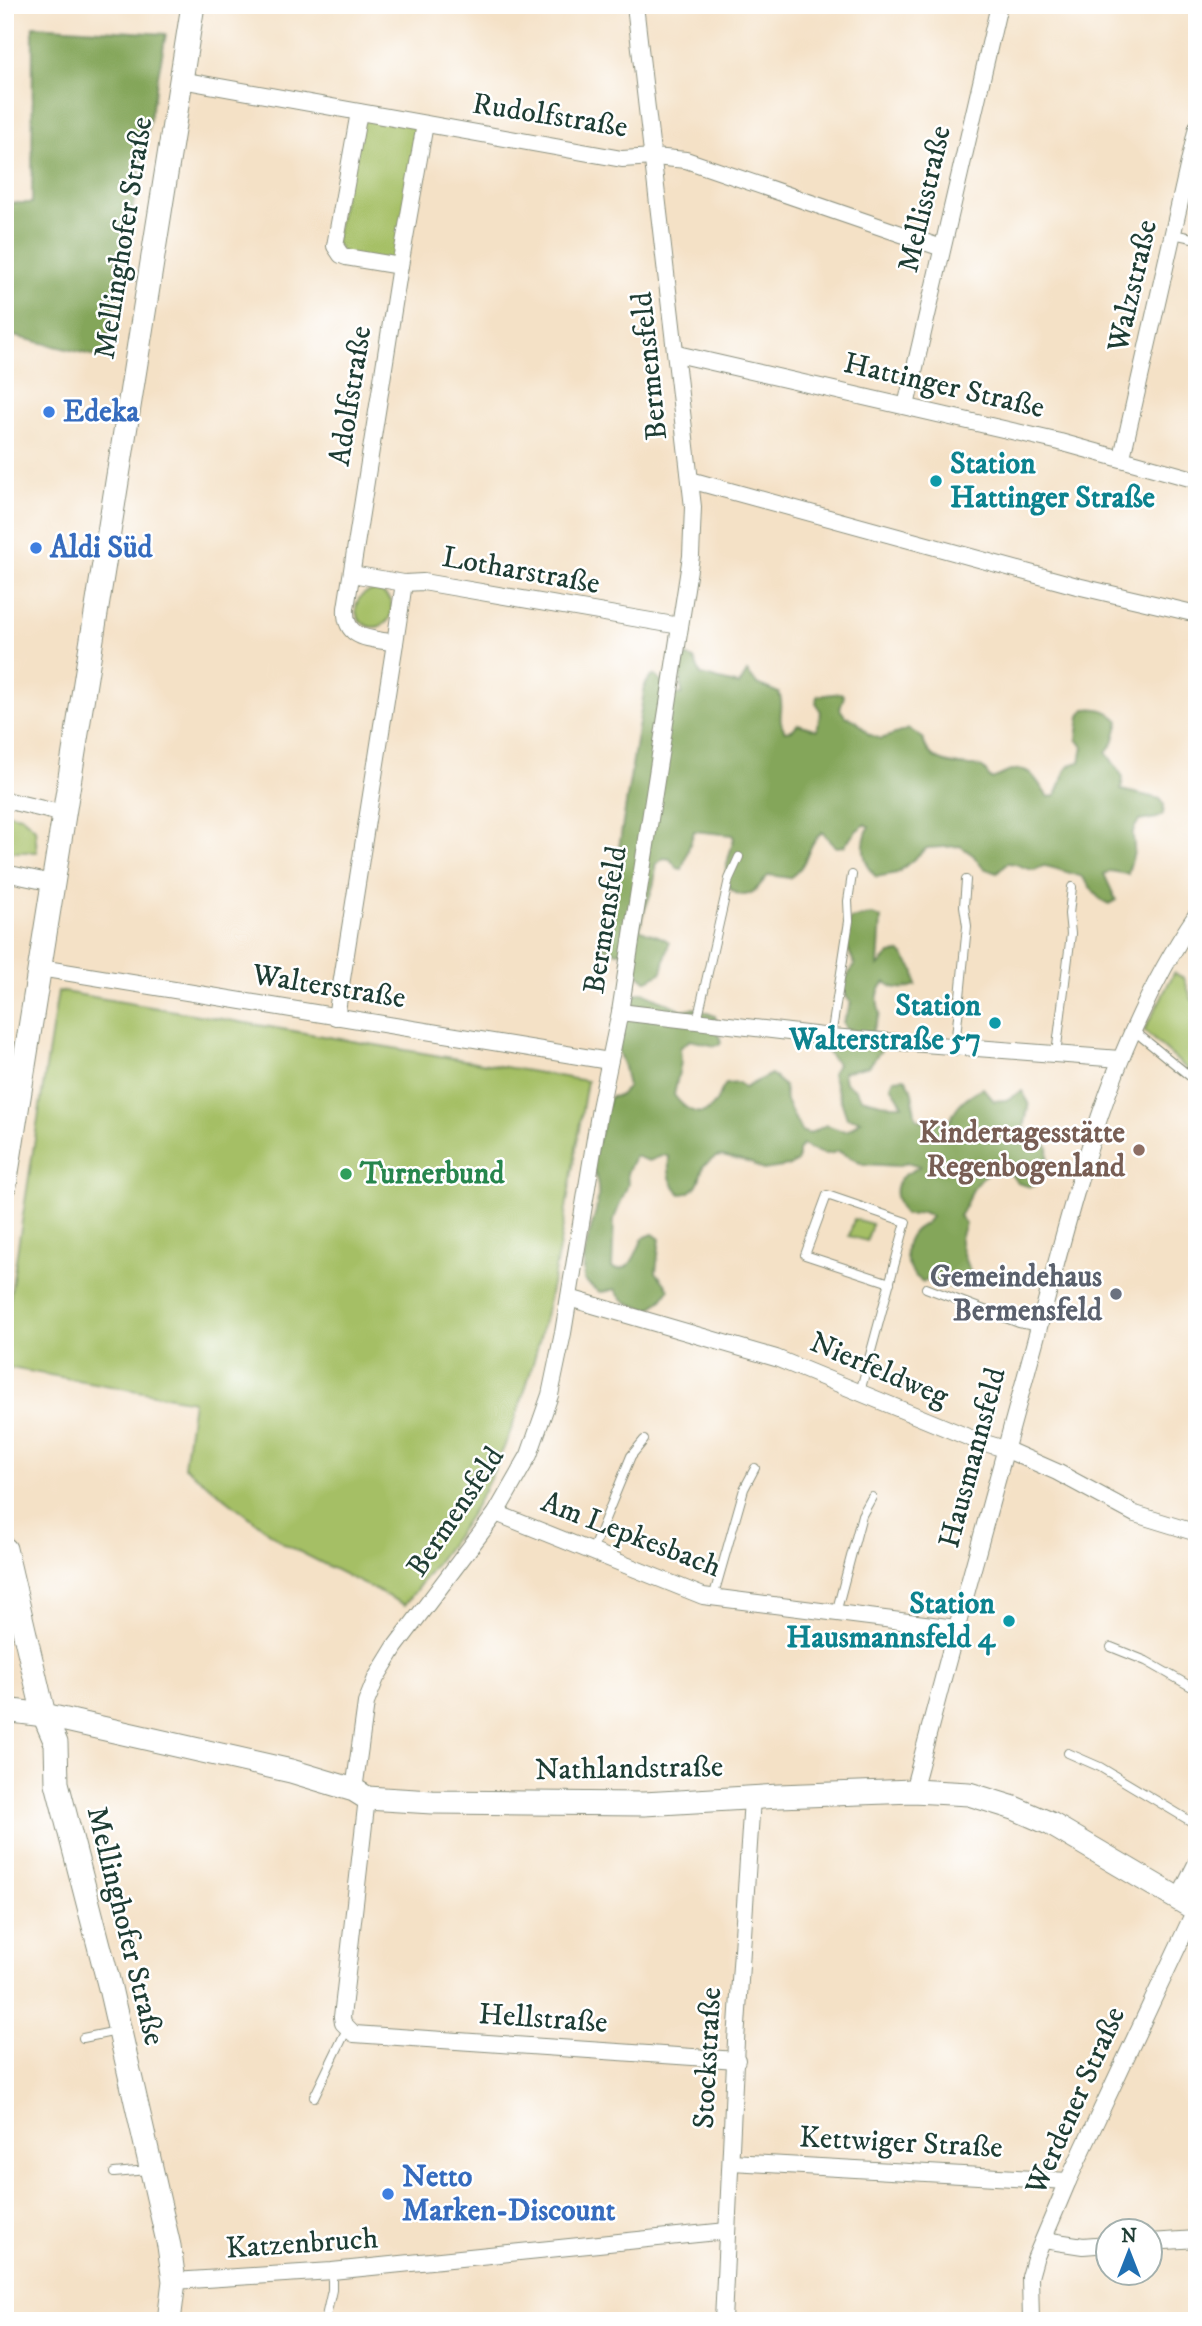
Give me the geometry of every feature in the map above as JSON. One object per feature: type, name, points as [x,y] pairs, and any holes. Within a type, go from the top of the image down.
[{"type":"main road","name":"Mellinghofer Straße","points":[[6,1171],[193,5]]},
{"type":"main road","name":"Mellinghofer Straße","points":[[5,1549],[44,1715],[56,1743],[57,1783],[120,2030],[169,2246],[174,2281],[169,2321]]},
{"type":"main road","name":"Nathlandstraße","points":[[5,1710],[44,1715],[291,1771],[361,1794],[432,1802],[644,1804],[913,1791],[969,1794],[1029,1814],[1190,1906]]},
{"type":"street","name":"Bermensfeld","points":[[347,2029],[342,2017],[366,1703],[376,1678],[395,1647],[496,1513],[524,1465],[544,1414],[556,1370],[609,1060],[620,1012],[694,532],[677,354],[635,5]]},
{"type":"street","name":"Mellisstraße","points":[[906,406],[999,5]]},
{"type":"street","name":"Rudolfstraße","points":[[181,80],[622,159],[654,156],[686,160],[942,248]]},
{"type":"street","points":[[359,112],[335,246],[346,257],[400,266]]},
{"type":"street","name":"Adolfstraße","points":[[395,643],[360,637],[348,626],[346,608],[425,124]]},
{"type":"street","name":"Walzstraße","points":[[1122,457],[1196,132]]},
{"type":"street","name":"Hattinger Straße","points":[[677,354],[1122,457],[1197,480]]},
{"type":"street","points":[[690,480],[1077,586],[1197,614]]},
{"type":"street","name":"Lotharstraße","points":[[352,574],[404,583],[423,582],[680,626]]},
{"type":"street","points":[[336,1017],[404,583]]},
{"type":"street","points":[[5,800],[64,814]]},
{"type":"street","points":[[5,873],[53,883]]},
{"type":"street","name":"Hausmannsfeld","points":[[913,1791],[1087,1151],[1119,1059],[1170,957],[1197,914]]},
{"type":"street","name":"Walterstraße","points":[[40,968],[609,1060]]},
{"type":"street","points":[[620,1012],[831,1037],[1119,1059]]},
{"type":"street","name":"Nierfeldweg","points":[[569,1298],[776,1358],[975,1440],[1005,1449],[1056,1472],[1135,1514],[1197,1533]]},
{"type":"street","name":"Am Lepkesbach","points":[[496,1513],[694,1593],[713,1598],[956,1628]]},
{"type":"street","name":"Stockstraße","points":[[723,2321],[752,1798]]},
{"type":"street","name":"Werdener Straße","points":[[1031,2321],[1031,2272],[1068,2181],[1190,1906],[1197,1862]]},
{"type":"street","name":"Hellstraße","points":[[347,2029],[359,2035],[737,2060]]},
{"type":"street","name":"Kettwiger Straße","points":[[731,2162],[1068,2181]]},
{"type":"street","name":"Katzenbruch","points":[[174,2281],[332,2271],[727,2231]]},
{"type":"street","points":[[1164,2241],[1197,2239]]},
{"type":"street","points":[[1044,2240],[1094,2246]]},
{"type":"lane","points":[[1173,234],[1197,239]]},
{"type":"lane","points":[[696,1021],[729,879],[739,857]]},
{"type":"lane","points":[[831,1037],[849,921],[848,901],[852,875]]},
{"type":"lane","points":[[955,1047],[967,926],[964,906],[966,880]]},
{"type":"lane","points":[[1056,1054],[1071,934],[1069,914],[1072,887]]},
{"type":"lane","points":[[1133,1030],[1197,1082]]},
{"type":"lane","points":[[860,1392],[890,1283],[906,1222],[827,1195],[804,1255],[890,1283]]},
{"type":"lane","points":[[926,1289],[1019,1323],[1039,1327]]},
{"type":"lane","points":[[592,1551],[631,1456],[644,1440]]},
{"type":"lane","points":[[713,1598],[744,1489],[755,1468]]},
{"type":"lane","points":[[836,1613],[862,1515],[872,1497]]},
{"type":"lane","points":[[1111,1647],[1146,1661],[1197,1690]]},
{"type":"lane","points":[[1068,1753],[1100,1767],[1197,1825]]},
{"type":"lane","points":[[314,2097],[347,2029]]},
{"type":"lane","points":[[83,2038],[120,2030]]},
{"type":"lane","points":[[114,2173],[151,2169]]},
{"type":"lane","points":[[324,2321],[332,2291],[332,2271]]},
{"type":"green space","points":[[33,26],[166,34],[104,358],[5,334],[5,203],[32,203]]},
{"type":"green space","points":[[359,112],[425,124],[400,266],[346,257],[335,242]]},
{"type":"green space","points":[[374,591],[387,596],[392,609],[387,622],[374,627],[361,622],[356,609],[361,596]]},
{"type":"green space","points":[[686,656],[694,659],[701,675],[739,685],[747,672],[757,684],[779,693],[781,721],[785,731],[792,730],[798,724],[817,730],[821,712],[816,703],[817,696],[841,693],[844,696],[840,709],[845,716],[857,721],[868,734],[881,739],[909,729],[923,738],[928,751],[939,760],[980,767],[990,779],[1011,771],[1024,770],[1033,776],[1048,797],[1055,796],[1065,771],[1080,762],[1083,747],[1077,739],[1080,716],[1085,709],[1104,710],[1119,721],[1113,743],[1106,752],[1123,777],[1121,790],[1161,799],[1164,805],[1163,814],[1157,818],[1139,821],[1136,826],[1133,833],[1134,853],[1128,874],[1110,871],[1104,874],[1116,900],[1109,904],[1097,896],[1082,877],[1047,866],[1034,870],[1010,863],[997,873],[983,868],[973,855],[960,846],[927,848],[897,873],[876,877],[868,866],[864,853],[864,840],[869,827],[865,824],[844,846],[836,847],[822,832],[796,873],[789,878],[769,875],[758,888],[746,895],[740,895],[731,890],[726,877],[734,838],[732,835],[694,831],[682,869],[677,868],[670,859],[664,858],[655,865],[654,882],[640,929],[669,942],[662,972],[646,981],[638,974],[635,952],[617,952],[603,947],[645,685],[655,675],[675,695],[682,694],[680,672]]},
{"type":"green space","points":[[5,813],[21,816],[35,828],[37,852],[5,852]]},
{"type":"green space","points":[[872,915],[881,918],[878,966],[890,954],[901,952],[915,972],[916,985],[899,988],[885,982],[882,986],[878,997],[880,1014],[872,1031],[882,1049],[869,1066],[843,1072],[845,1083],[855,1089],[861,1098],[889,1105],[903,1105],[891,1086],[894,1079],[905,1078],[912,1092],[916,1118],[930,1124],[951,1120],[963,1101],[983,1088],[994,1101],[1006,1100],[1022,1091],[1029,1103],[1024,1128],[1048,1146],[1046,1170],[1041,1179],[1031,1187],[1017,1183],[1011,1174],[996,1172],[978,1181],[959,1216],[965,1223],[960,1240],[971,1273],[968,1283],[953,1289],[931,1278],[923,1282],[912,1272],[906,1259],[909,1237],[931,1216],[923,1212],[904,1215],[896,1197],[896,1187],[901,1178],[920,1166],[907,1162],[899,1166],[862,1164],[838,1151],[824,1154],[802,1145],[798,1151],[798,1161],[789,1166],[763,1170],[751,1163],[716,1157],[703,1166],[694,1189],[681,1194],[670,1177],[669,1157],[664,1155],[649,1161],[635,1156],[627,1173],[628,1184],[614,1219],[612,1268],[624,1268],[628,1265],[643,1238],[653,1234],[660,1239],[656,1272],[669,1289],[650,1310],[625,1301],[615,1289],[604,1292],[595,1290],[584,1280],[584,1255],[598,1197],[596,1176],[591,1165],[610,1097],[619,1096],[628,1087],[618,1051],[629,996],[643,992],[682,1010],[695,1008],[715,1016],[721,1043],[715,1046],[690,1040],[680,1048],[681,1062],[674,1095],[690,1110],[700,1113],[711,1108],[726,1084],[739,1083],[744,1088],[771,1074],[784,1086],[786,1101],[801,1131],[809,1134],[826,1125],[848,1130],[860,1120],[847,1118],[832,1074],[837,1064],[821,1044],[848,1043],[856,1048],[863,1045],[843,1023],[851,1003],[843,983],[855,965],[844,940],[850,919]]},
{"type":"green space","points":[[1174,973],[1184,978],[1192,1000],[1197,1001],[1197,1078],[1144,1031]]},
{"type":"green space","points":[[58,991],[587,1081],[548,1302],[519,1410],[498,1461],[473,1510],[405,1605],[284,1544],[184,1466],[193,1401],[5,1367],[5,1330]]},
{"type":"green space","points":[[854,1219],[872,1224],[867,1241],[849,1236]]},
{"type":"place","name":"Edeka","points":[[49,412]]},
{"type":"place","name":"Station Hattinger Straße","points":[[936,481]]},
{"type":"place","name":"Aldi Süd","points":[[36,548]]},
{"type":"place","name":"Station Walterstraße 57","points":[[995,1023]]},
{"type":"place","name":"Kindertagesstätte Regenbogenland","points":[[1139,1150]]},
{"type":"place","name":"Turnerbund","points":[[346,1174]]},
{"type":"place","name":"Gemeindehaus Bermensfeld","points":[[1116,1294]]},
{"type":"place","name":"Station Hausmannsfeld 4","points":[[1009,1621]]},
{"type":"place","name":"Netto Marken-Discount","points":[[388,2194]]}]
